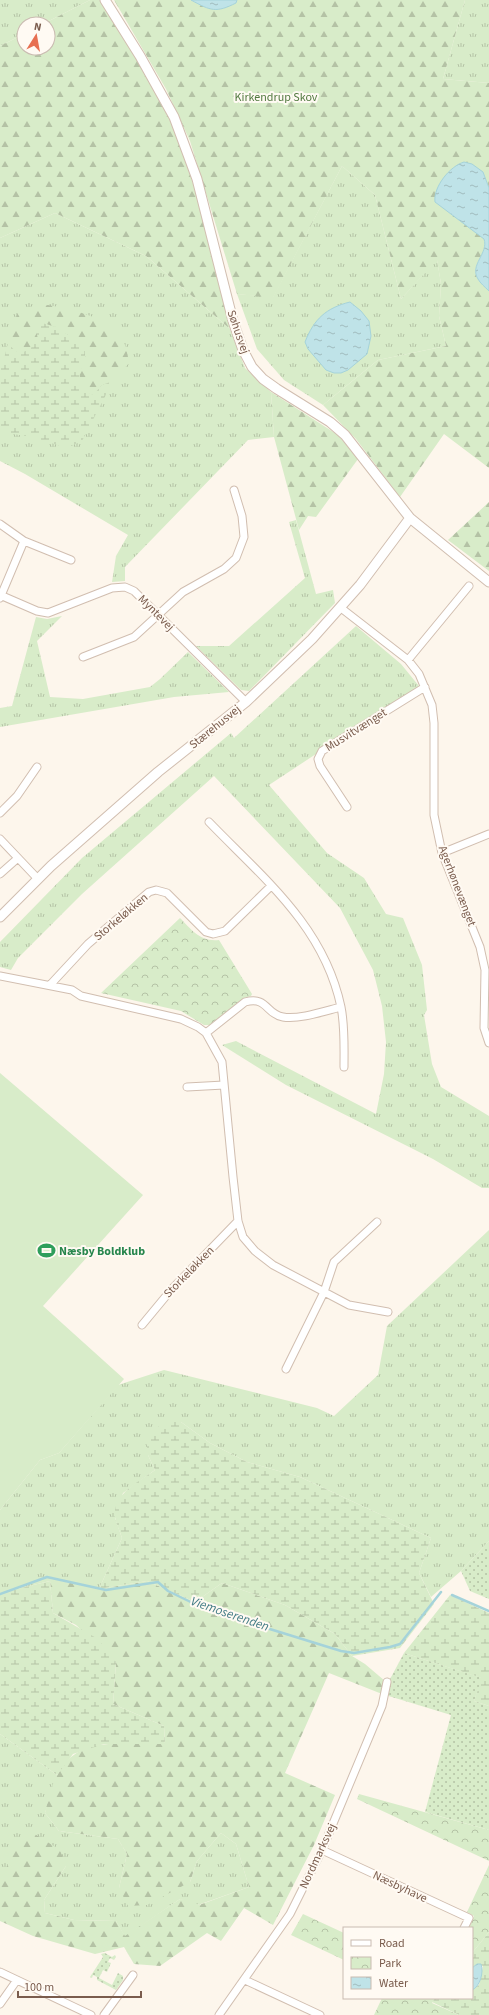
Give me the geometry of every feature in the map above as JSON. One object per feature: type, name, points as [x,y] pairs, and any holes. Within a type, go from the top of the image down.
[{"type":"street","name":"Søhusvej","points":[[105,0],[140,56],[174,117],[196,179],[238,338],[242,350],[252,367],[263,379],[324,419],[345,435],[410,518],[489,582]]},
{"type":"street","points":[[83,657],[134,637],[157,614],[183,592],[224,569],[236,558],[244,537],[242,516],[234,490]]},
{"type":"street","name":"Stærehusvej","points":[[0,917],[38,878],[158,772],[246,702],[312,639],[341,608],[410,518]]},
{"type":"street","points":[[0,524],[24,540],[70,560]]},
{"type":"street","points":[[0,596],[24,540]]},
{"type":"street","points":[[408,660],[469,586]]},
{"type":"street","name":"Myntevej","points":[[0,596],[37,611],[48,612],[112,588],[125,587],[134,590],[246,702]]},
{"type":"street","name":"Agerhønevænget","points":[[341,608],[408,660],[419,674],[432,705],[434,723],[434,815],[442,853],[480,947],[485,970],[484,1028],[489,1043]]},
{"type":"street","name":"Musvitvænget","points":[[347,807],[320,766],[318,759],[322,752],[425,687]]},
{"type":"street","points":[[0,813],[17,796],[37,767]]},
{"type":"street","points":[[209,822],[290,906],[309,930],[329,971],[341,1008],[344,1034],[344,1067]]},
{"type":"street","points":[[442,853],[489,834]]},
{"type":"street","points":[[0,839],[38,878]]},
{"type":"street","points":[[0,874],[18,858]]},
{"type":"street","name":"Storkeløkken","points":[[50,985],[88,944],[149,892],[156,890],[167,893],[206,932],[213,934],[225,931],[271,886]]},
{"type":"street","points":[[0,976],[72,990],[81,996],[181,1019],[198,1027],[206,1033],[222,1062],[238,1221],[243,1238],[255,1251],[273,1265],[349,1306],[388,1312]]},
{"type":"street","points":[[206,1033],[245,1002],[251,1001],[264,1003],[273,1013],[284,1018],[341,1008]]},
{"type":"street","points":[[187,1087],[224,1085]]},
{"type":"street","name":"Storkeløkken","points":[[142,1325],[171,1290],[238,1221]]},
{"type":"street","points":[[286,1369],[324,1292],[334,1262],[377,1222]]},
{"type":"street","name":"Nordmarksvej","points":[[219,2015],[246,1980],[290,1914],[322,1850],[382,1706],[387,1682]]},
{"type":"street","name":"Næsbyhave","points":[[322,1850],[469,1918],[464,1927]]},
{"type":"street","points":[[0,1972],[92,2015]]},
{"type":"street","points":[[104,2015],[133,1975]]},
{"type":"street","points":[[0,2004],[17,1980]]},
{"type":"street","points":[[246,1980],[320,2015]]},
{"type":"green space","points":[[0,0],[90,0],[56,17],[56,16],[16,16],[16,38],[0,46]]},
{"type":"green space","points":[[90,0],[100,0],[146,72],[162,102],[189,170],[211,249],[230,329],[146,256],[55,213],[0,238],[0,46],[16,38],[16,56],[56,56],[56,17]]},
{"type":"green space","name":"Kirkendrup Skov","points":[[114,0],[191,0],[207,8],[236,3],[237,0],[465,0],[443,79],[489,83],[489,188],[483,172],[485,244],[477,264],[476,274],[479,280],[489,291],[489,468],[444,434],[400,497],[356,439],[323,405],[378,360],[446,346],[439,316],[441,284],[437,260],[401,299],[375,195],[342,166],[273,298],[237,294],[190,141],[166,89]]},
{"type":"green space","points":[[465,0],[489,0],[489,83],[443,79]]},
{"type":"green space","points":[[342,166],[375,195],[401,299],[437,259],[441,284],[439,316],[446,346],[378,360],[323,405],[284,380],[257,349],[237,294],[273,297]]},
{"type":"green space","points":[[55,213],[146,256],[230,329],[245,368],[271,392],[274,437],[248,440],[125,567],[125,581],[112,582],[116,556],[128,535],[25,474],[0,461],[0,238]]},
{"type":"green space","points":[[48,305],[92,316],[102,321],[119,335],[125,345],[129,363],[113,381],[102,385],[92,395],[82,390],[79,373],[85,360],[85,346],[56,327],[42,323],[36,330],[38,338],[32,347],[22,353],[15,351],[8,343],[19,308]]},
{"type":"green space","points":[[42,323],[56,327],[85,346],[85,360],[79,373],[82,390],[93,395],[102,385],[113,381],[82,441],[67,448],[32,437],[0,432],[0,364],[4,359],[8,343],[15,351],[22,353],[32,347],[38,338],[36,330]]},
{"type":"green space","points":[[271,392],[338,435],[358,459],[316,517],[308,516],[299,530],[274,437]]},
{"type":"green space","points":[[489,502],[489,571],[448,540]]},
{"type":"green space","points":[[296,520],[316,594],[333,590],[335,603],[249,691],[241,690],[196,646],[229,646],[305,578],[289,522]]},
{"type":"green space","points":[[62,616],[37,641],[50,697],[83,699],[150,687],[188,652],[229,692],[174,697],[0,727],[0,708],[12,706],[36,617],[47,619]]},
{"type":"green space","points":[[356,626],[401,664],[419,686],[269,785],[327,853],[364,878],[386,914],[403,918],[422,965],[427,1010],[424,1015],[432,1064],[441,1087],[489,1116],[489,1188],[482,1188],[433,1159],[286,1085],[222,1045],[236,1041],[376,1114],[384,1074],[386,1042],[382,1006],[373,970],[340,908],[214,776],[82,894],[18,958],[11,970],[0,967],[0,942],[82,858],[231,733],[234,738]]},
{"type":"green space","points":[[180,918],[201,937],[219,940],[252,994],[251,996],[244,998],[211,1025],[204,1025],[181,1011],[101,993]]},
{"type":"green space","name":"Næsby Boldklub","points":[[0,1073],[143,1195],[43,1306],[124,1379],[59,1453],[40,1460],[0,1510]]},
{"type":"green space","points":[[489,1230],[489,1541],[461,1571],[431,1597],[419,1573],[431,1538],[300,1477],[247,1462],[210,1443],[181,1422],[148,1455],[155,1470],[123,1493],[115,1518],[122,1538],[99,1589],[61,1581],[50,1581],[0,1593],[0,1510],[40,1460],[59,1453],[118,1385],[164,1370],[317,1408],[334,1416],[378,1375],[387,1326]]},
{"type":"green space","points":[[171,1419],[181,1422],[210,1443],[247,1462],[300,1477],[431,1538],[419,1573],[434,1604],[400,1648],[352,1656],[335,1634],[285,1605],[222,1583],[195,1602],[147,1581],[99,1589],[122,1538],[115,1517],[115,1509],[118,1501],[128,1489],[155,1470],[148,1455],[146,1439],[153,1430]]},
{"type":"green space","points":[[489,1541],[489,1599],[470,1591],[461,1571]]},
{"type":"green space","points":[[50,1581],[61,1581],[99,1589],[147,1581],[195,1602],[222,1583],[285,1605],[335,1634],[352,1656],[365,1664],[385,1681],[382,1694],[329,1673],[285,1773],[335,1795],[314,1845],[273,1925],[244,1908],[221,1941],[207,1933],[160,1966],[134,1964],[124,1947],[95,1954],[33,1936],[0,1921],[0,1885],[18,1838],[30,1831],[60,1850],[66,1866],[44,1900],[45,1913],[74,1920],[116,1921],[125,1936],[180,1899],[192,1901],[199,1905],[249,1887],[236,1844],[221,1833],[197,1861],[190,1882],[147,1905],[128,1906],[119,1888],[127,1854],[118,1839],[59,1831],[45,1813],[51,1789],[57,1775],[66,1761],[78,1752],[105,1744],[165,1743],[164,1726],[113,1704],[116,1663],[76,1625],[53,1613]]},
{"type":"green space","points":[[50,1581],[53,1613],[98,1639],[116,1663],[113,1704],[164,1726],[165,1744],[104,1744],[73,1754],[57,1775],[0,1734],[0,1593]]},
{"type":"green space","points":[[450,1595],[489,1613],[489,1706],[474,1701],[481,1678],[404,1653]]},
{"type":"green space","points":[[404,1653],[482,1678],[474,1701],[489,1706],[489,1830],[425,1812],[451,1715],[382,1694]]},
{"type":"green space","points":[[0,1734],[57,1775],[45,1813],[59,1831],[118,1839],[127,1854],[119,1888],[190,1882],[197,1861],[221,1833],[236,1844],[249,1887],[198,1905],[180,1899],[125,1937],[116,1921],[74,1920],[45,1913],[44,1900],[66,1866],[0,1885]]},
{"type":"green space","points":[[359,1794],[489,1830],[489,1861],[357,1799]]},
{"type":"green space","points":[[489,1865],[489,1932],[473,1952],[473,1927],[469,1927],[474,1916],[467,1912]]},
{"type":"green space","points":[[303,1914],[343,1933],[343,1960],[291,1935]]},
{"type":"green space","points":[[489,1932],[489,2015],[459,2015],[432,2002],[434,1999],[473,1999],[473,1989],[479,1985],[483,1966],[477,1964],[473,1967],[473,1952]]},
{"type":"green space","points":[[105,1953],[112,1957],[115,1955],[116,1957],[114,1960],[110,1958],[108,1962],[111,1963],[107,1972],[103,1970],[99,1978],[112,1985],[118,1973],[123,1976],[123,1980],[116,1990],[97,1980],[97,1977],[93,1975],[92,1978],[90,1977],[103,1957],[101,1954]]},
{"type":"green space","points":[[382,1999],[434,1999],[432,2003],[459,2015],[374,2015]]},
{"type":"water","points":[[191,0],[237,0],[236,3],[229,6],[214,9],[204,7]]},
{"type":"water","points":[[464,162],[472,164],[483,172],[489,188],[489,291],[480,282],[476,274],[477,264],[484,249],[484,239],[435,202],[437,190],[448,172]]},
{"type":"water","points":[[350,302],[361,311],[369,321],[371,336],[367,354],[348,370],[341,373],[334,373],[326,370],[308,349],[305,342],[312,327],[322,316],[328,311],[342,304]]},
{"type":"water","points":[[477,1964],[481,1964],[482,1967],[482,1975],[479,1983],[473,1989],[473,1967]]},
{"type":"waterway","name":"Viemoserenden","points":[[0,1594],[47,1577],[106,1590],[158,1582],[168,1591],[205,1609],[341,1651],[354,1653],[400,1644],[441,1592]]},
{"type":"waterway","name":"Viemoserenden","points":[[452,1595],[489,1611]]},
{"type":"place","name":"Næsby Boldklub","points":[[46,1251]]}]
